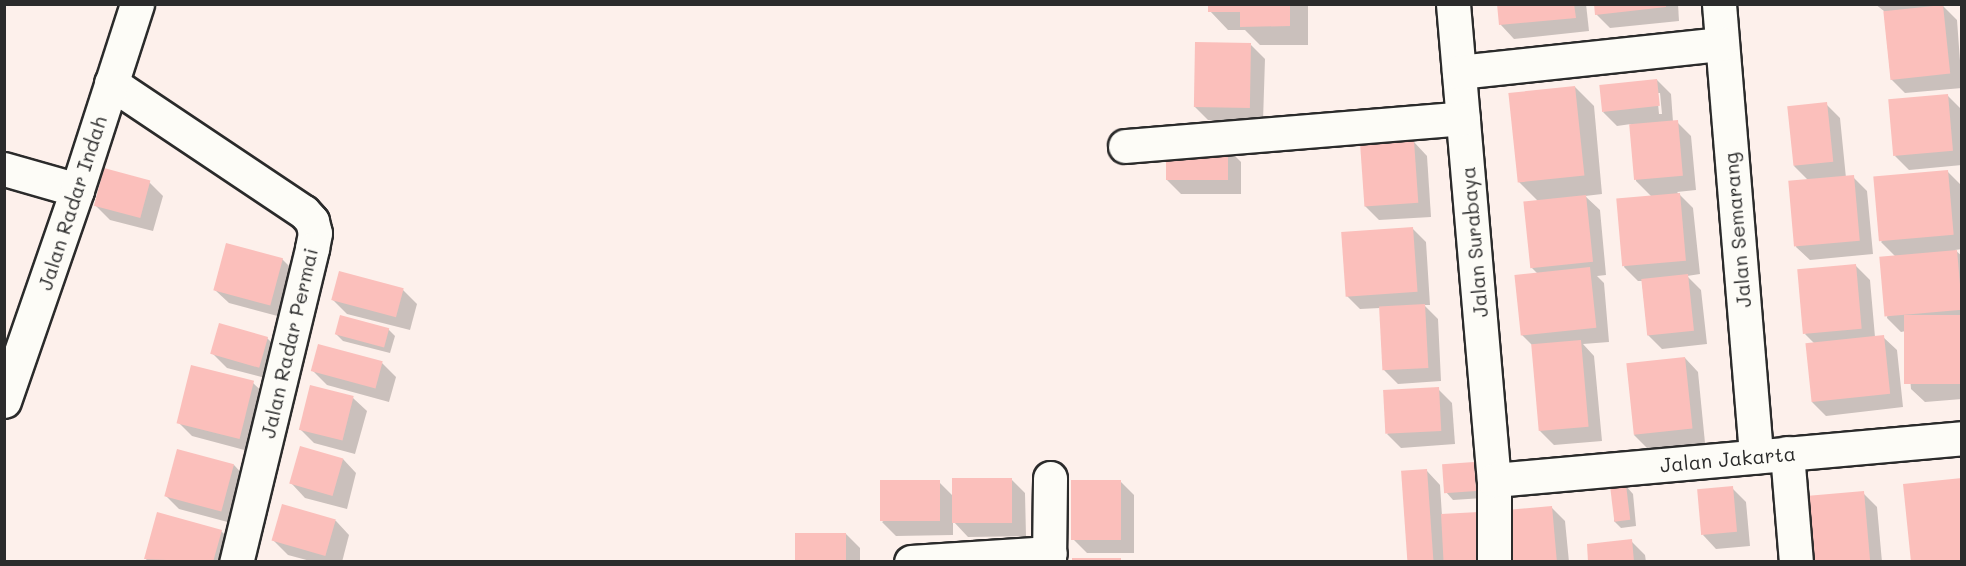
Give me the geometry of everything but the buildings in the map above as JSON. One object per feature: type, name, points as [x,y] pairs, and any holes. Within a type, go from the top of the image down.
[{"type":"street","name":"Jalan Radar Indah","points":[[4,401],[78,190],[137,4]]},
{"type":"street","name":"Jalan Surabaya","points":[[1454,4],[1494,480],[1494,561]]},
{"type":"street","name":"Jalan Semarang","points":[[1719,4],[1771,455],[1796,561]]},
{"type":"street","points":[[1459,72],[1722,44]]},
{"type":"street","name":"Jalan Radar Permai","points":[[111,83],[304,212],[312,221],[315,233],[312,249],[236,561]]},
{"type":"street","points":[[1125,146],[1463,118]]},
{"type":"street","points":[[4,169],[78,190]]},
{"type":"street","name":"Jalan Jakarta","points":[[1494,480],[1962,438]]},
{"type":"street","points":[[911,561],[1049,557],[1050,478]]}]
